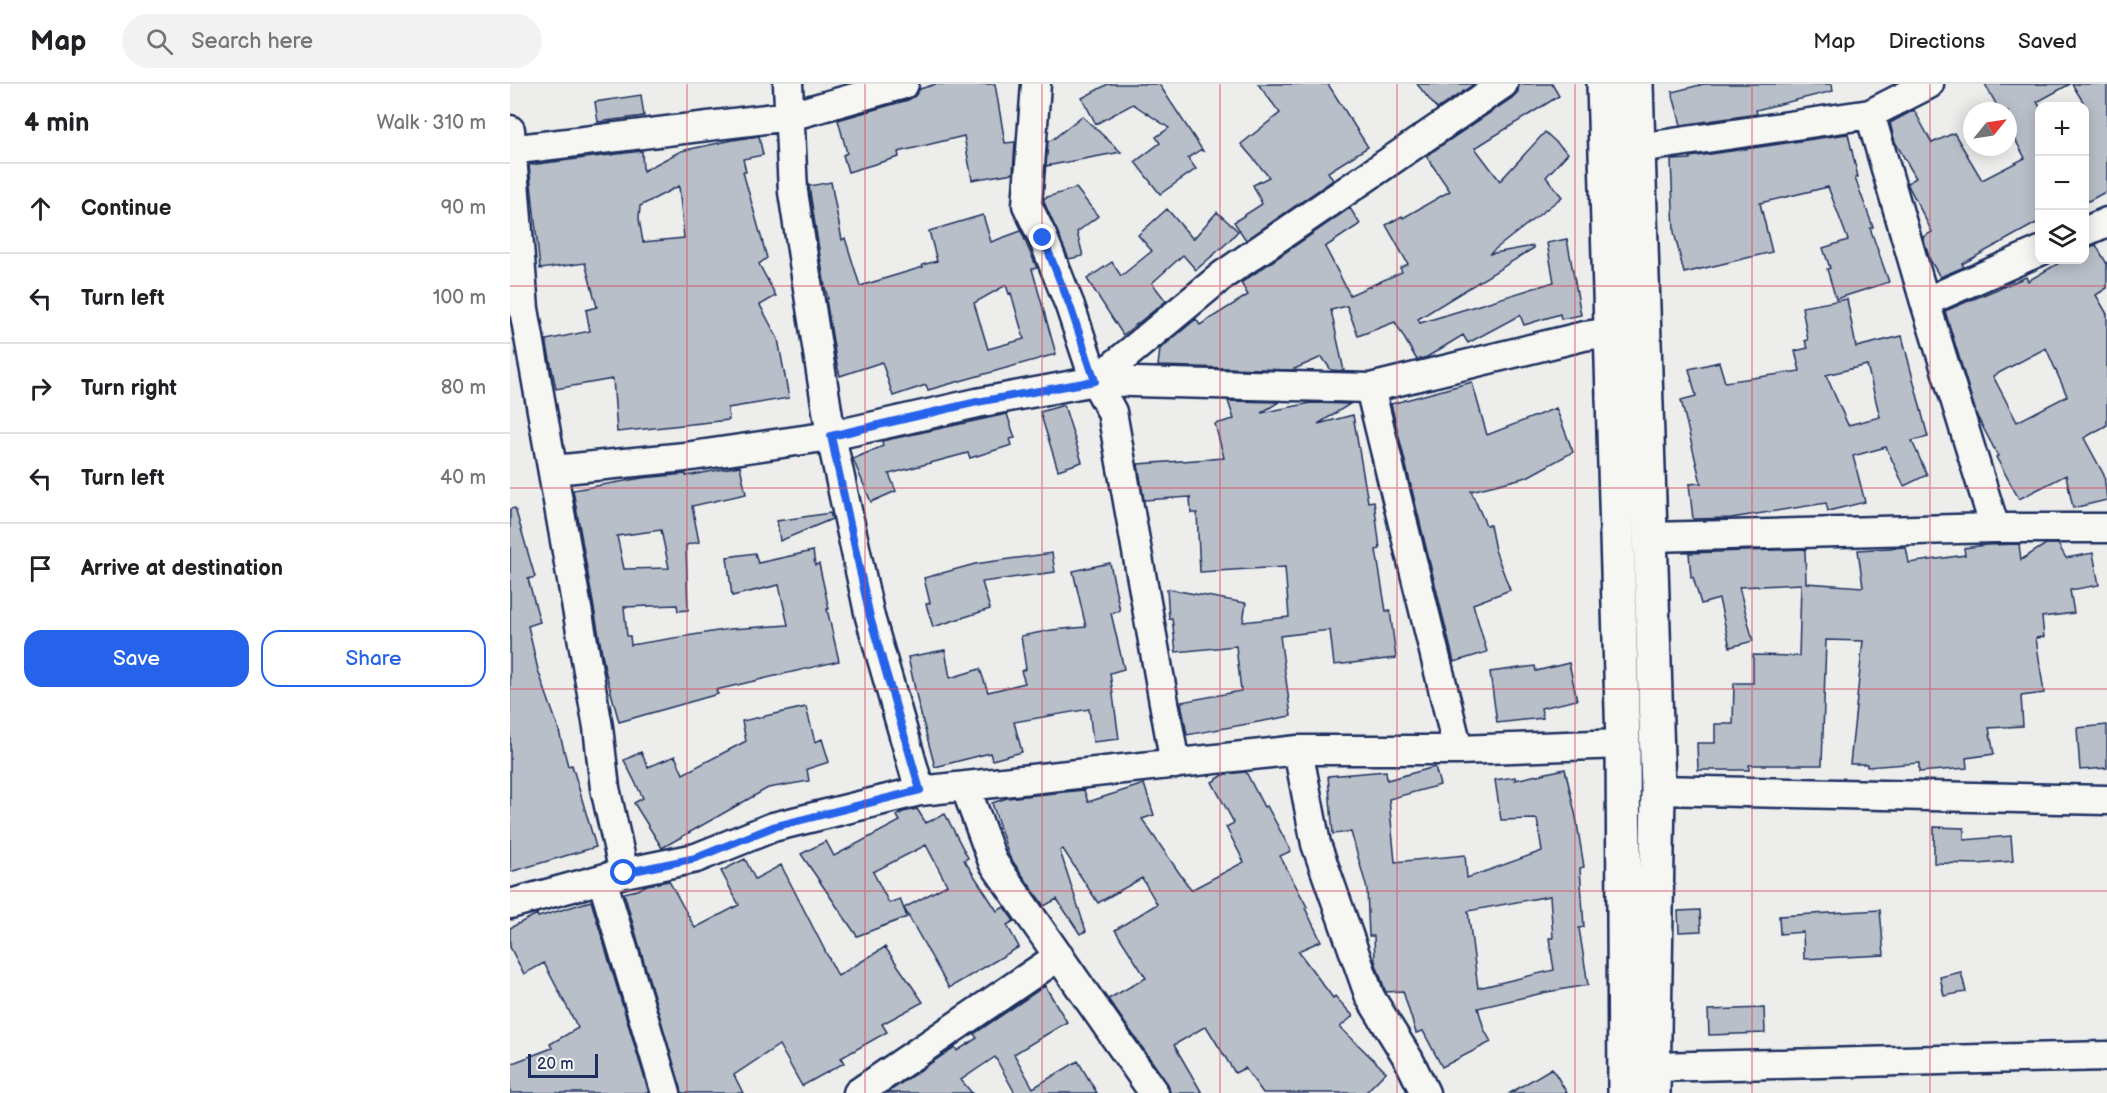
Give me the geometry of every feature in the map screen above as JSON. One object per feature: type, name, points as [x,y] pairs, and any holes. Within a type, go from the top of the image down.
[{"type":"main road","points":[[1604,84],[1623,744],[1625,1093]]},
{"type":"main road","points":[[1636,84],[1640,148],[1658,790],[1653,1080]]},
{"type":"street","points":[[788,84],[793,192],[831,436],[870,617],[920,790]]},
{"type":"street","points":[[510,150],[790,116],[904,84]]},
{"type":"street","points":[[1036,84],[1027,205],[1070,306],[1095,381],[1112,412],[1175,764]]},
{"type":"street","points":[[1095,381],[1223,275],[1503,84]]},
{"type":"street","points":[[1640,148],[1870,114],[1929,84]]},
{"type":"street","points":[[1870,114],[1924,302],[1995,528]]},
{"type":"street","points":[[510,130],[524,309],[598,727],[613,876],[666,1093]]},
{"type":"street","points":[[2089,230],[2107,222]]},
{"type":"street","points":[[1924,302],[2035,253]]},
{"type":"street","points":[[554,470],[685,457],[831,436],[977,402],[1095,381],[1370,388],[1584,336],[1612,332]]},
{"type":"street","points":[[1370,388],[1458,750]]},
{"type":"street","points":[[1651,537],[1995,528],[2107,528]]},
{"type":"street","points":[[510,904],[613,876],[696,858],[773,827],[920,790],[1298,750],[1458,750],[1623,744]]},
{"type":"street","points":[[1298,750],[1316,844],[1370,997],[1409,1060],[1425,1093]]},
{"type":"street","points":[[965,786],[993,862],[1154,1093]]},
{"type":"street","points":[[1658,790],[2107,800]]},
{"type":"street","points":[[858,1093],[1059,956]]},
{"type":"street","points":[[1653,1080],[2107,1056]]},
{"type":"building","points":[[936,84],[995,84],[1005,143],[1015,142],[1013,173],[972,180],[964,136],[898,152],[899,157],[848,172],[843,155],[847,153],[838,120],[908,100],[920,89]]},
{"type":"building","points":[[1108,84],[1159,84],[1203,151],[1200,150],[1188,158],[1196,169],[1160,194],[1135,162],[1160,143],[1156,137],[1169,128],[1133,104],[1096,124],[1082,98]]},
{"type":"building","points":[[1258,84],[1328,84],[1368,147],[1328,172],[1333,180],[1246,240],[1234,222],[1262,204],[1253,185],[1269,177],[1241,144],[1280,113]]},
{"type":"building","points":[[1417,84],[1474,84],[1437,109]]},
{"type":"building","points":[[1519,84],[1552,84],[1559,96],[1475,148],[1500,181],[1545,132],[1568,153],[1546,177],[1562,197],[1489,254],[1533,246],[1534,248],[1418,319],[1420,323],[1554,282],[1547,243],[1567,239],[1581,315],[1561,319],[1560,314],[1524,325],[1520,315],[1468,343],[1463,335],[1427,357],[1417,360],[1395,322],[1358,336],[1347,306],[1331,310],[1344,371],[1331,370],[1322,357],[1292,370],[1158,366],[1160,349],[1196,319],[1200,325],[1248,295],[1241,283],[1350,208],[1360,224],[1325,247],[1350,295],[1402,272],[1400,268],[1408,264],[1386,225],[1450,191],[1426,156],[1512,98],[1518,92]]},
{"type":"building","points":[[1704,84],[1832,84],[1833,91],[1756,110],[1757,114],[1681,125],[1672,92]]},
{"type":"building","points":[[1985,84],[2070,84],[2035,102],[2035,224],[1962,264],[1964,267],[1940,277],[1930,260],[1923,237],[1932,232],[1907,183],[1916,178],[1895,142],[1890,123],[1914,110],[1932,143],[1954,133],[1963,148],[1963,156],[1968,156],[1982,180],[2025,158],[2017,143],[2017,102],[1995,102]]},
{"type":"building","points":[[2072,84],[2107,84],[2107,191],[2089,201],[2089,102],[2083,102]]},
{"type":"building","points":[[641,95],[644,116],[598,122],[595,102]]},
{"type":"building","points":[[1082,116],[1121,152],[1046,166],[1048,141]]},
{"type":"building","points":[[1848,134],[1858,177],[1855,178],[1873,227],[1870,228],[1889,282],[1836,299],[1827,269],[1830,268],[1823,248],[1848,240],[1828,187],[1760,203],[1772,252],[1684,273],[1674,232],[1671,160]]},
{"type":"building","points":[[759,136],[763,155],[743,159],[746,172],[743,172],[767,258],[759,264],[776,296],[760,305],[778,339],[789,398],[728,408],[729,420],[617,432],[613,379],[556,389],[546,340],[590,331],[586,310],[597,307],[585,263],[540,269],[529,165],[642,151],[643,171],[681,151]],"holes":[[[679,186],[684,238],[643,242],[639,219],[640,206]]]},
{"type":"building","points":[[831,182],[842,240],[845,238],[860,286],[937,261],[929,231],[983,215],[991,242],[1021,231],[1037,268],[1032,269],[1056,354],[928,390],[926,385],[893,396],[882,362],[840,376],[809,186]],"holes":[[[1006,285],[1009,294],[1011,293],[1024,339],[988,349],[974,303]]]},
{"type":"building","points":[[1076,188],[1098,216],[1077,232],[1083,256],[1069,259],[1044,198]]},
{"type":"building","points":[[1167,209],[1193,239],[1217,212],[1238,231],[1196,270],[1183,255],[1152,283],[1166,301],[1123,335],[1087,279],[1112,262],[1121,276],[1152,251],[1138,235]]},
{"type":"building","points":[[2096,245],[2107,264],[2107,288],[2096,295],[2107,314],[2107,425],[2084,438],[2104,475],[2107,500],[2073,508],[2066,475],[2019,499],[1977,416],[1945,311],[2026,277],[2028,281],[2057,264],[2089,264],[2089,247]],"holes":[[[2046,348],[2067,396],[2017,422],[1993,376]]]},
{"type":"building","points":[[1847,299],[1856,347],[1902,336],[1928,437],[1912,441],[1927,475],[1904,486],[1886,447],[1853,456],[1865,502],[1828,511],[1826,503],[1731,518],[1693,519],[1689,484],[1701,483],[1681,400],[1696,396],[1689,369],[1719,362],[1725,382],[1800,371],[1795,351],[1808,348],[1805,341],[1808,340],[1802,307]],"holes":[[[1867,365],[1880,417],[1848,425],[1826,375]]]},
{"type":"building","points":[[1472,382],[1487,435],[1556,408],[1573,452],[1527,477],[1471,491],[1486,525],[1490,525],[1495,550],[1510,590],[1473,604],[1487,652],[1454,662],[1391,404]]},
{"type":"building","points":[[1228,401],[1279,402],[1261,413],[1311,403],[1350,404],[1318,424],[1353,415],[1368,502],[1374,501],[1380,549],[1376,550],[1386,611],[1390,610],[1396,658],[1334,665],[1330,630],[1280,636],[1291,716],[1187,735],[1181,702],[1241,691],[1236,646],[1176,652],[1172,618],[1169,619],[1167,589],[1246,603],[1243,622],[1289,617],[1285,567],[1200,572],[1197,513],[1191,513],[1190,497],[1144,500],[1138,464],[1224,458],[1215,424],[1234,419]]},
{"type":"building","points":[[1064,405],[1082,462],[1058,470],[1040,412]]},
{"type":"building","points":[[1007,414],[1015,438],[1010,439],[1012,445],[970,458],[968,453],[889,474],[896,491],[871,502],[853,459],[883,446],[882,441]]},
{"type":"building","points":[[740,466],[746,494],[692,506],[699,542],[686,545],[688,610],[678,611],[677,605],[624,607],[627,636],[630,636],[631,645],[730,629],[788,625],[779,585],[732,596],[727,557],[755,553],[758,563],[813,551],[815,565],[819,564],[839,661],[716,690],[718,694],[619,722],[605,670],[573,490],[642,478],[686,474],[686,476]],"holes":[[[661,530],[669,568],[624,569],[617,536]]]},
{"type":"building","points":[[515,508],[535,577],[528,579],[540,622],[528,626],[538,670],[558,727],[568,766],[572,765],[596,847],[510,872],[510,509]]},
{"type":"building","points":[[830,513],[832,519],[780,541],[777,521]]},
{"type":"building","points":[[2019,544],[2021,560],[2046,544],[2058,544],[2066,558],[2093,553],[2099,585],[2070,590],[2074,613],[2042,617],[2044,637],[2036,638],[2044,693],[2021,696],[2023,726],[1989,728],[1994,754],[1966,758],[1967,768],[1919,772],[1919,763],[1867,767],[1867,764],[1850,764],[1863,641],[1826,640],[1822,765],[1749,765],[1749,770],[1698,770],[1697,743],[1715,743],[1715,724],[1733,724],[1734,683],[1753,683],[1753,655],[1799,656],[1801,584],[1739,587],[1753,641],[1730,647],[1719,599],[1701,604],[1693,577],[1691,577],[1689,553],[1805,549],[1806,583],[1863,587],[1858,550],[1906,547],[1909,563],[1965,555],[1964,548]]},
{"type":"building","points":[[1052,553],[1055,572],[982,582],[990,609],[933,627],[926,604],[930,603],[924,578],[975,564]]},
{"type":"building","points":[[1110,563],[1120,611],[1111,613],[1124,669],[1110,673],[1119,739],[1093,742],[1089,709],[1014,722],[1022,752],[992,760],[990,753],[935,767],[908,657],[945,650],[950,678],[980,669],[988,692],[1025,683],[1021,671],[1026,669],[1021,636],[1086,627],[1073,571]]},
{"type":"building","points":[[1569,663],[1577,700],[1541,708],[1543,718],[1497,723],[1490,672],[1535,666],[1536,671]]},
{"type":"building","points":[[806,707],[815,742],[822,739],[829,762],[807,769],[809,781],[768,788],[662,848],[634,803],[643,798],[624,760],[641,752],[648,767],[675,756],[683,774],[746,741],[742,721]]},
{"type":"building","points":[[2107,725],[2107,768],[2080,770],[2077,728]]},
{"type":"building","points":[[1435,767],[1440,785],[1389,799],[1395,862],[1465,855],[1467,878],[1542,851],[1537,819],[1501,820],[1495,780],[1515,777],[1515,780],[1565,769],[1576,817],[1584,867],[1580,868],[1584,927],[1579,928],[1588,985],[1478,1008],[1484,1029],[1491,1042],[1442,1067],[1423,1031],[1416,1033],[1403,991],[1386,992],[1385,990],[1375,961],[1374,936],[1369,936],[1367,889],[1351,832],[1333,834],[1328,776],[1386,771],[1387,780]],"holes":[[[1550,896],[1553,938],[1549,938],[1554,970],[1478,988],[1468,911]]]},
{"type":"building","points":[[1246,772],[1291,851],[1280,856],[1307,907],[1305,908],[1321,941],[1298,951],[1333,998],[1335,996],[1353,1016],[1340,1027],[1386,1072],[1365,1093],[1263,1093],[1245,1068],[1235,1073],[1206,1026],[1174,1045],[1202,1093],[1170,1093],[1168,1084],[1108,999],[1146,978],[1115,930],[1157,904],[1142,878],[1098,903],[1063,849],[1060,851],[1086,931],[1080,934],[1057,899],[1044,906],[1009,856],[992,803],[1007,798],[1084,790],[1088,802],[1144,784],[1154,815],[1142,819],[1191,890],[1244,862],[1226,827],[1234,823],[1212,782],[1225,774]]},
{"type":"building","points":[[917,809],[926,823],[945,814],[968,858],[964,860],[997,911],[1004,907],[1014,921],[1007,925],[1019,947],[949,988],[904,908],[947,885],[926,845],[873,872],[889,903],[900,899],[907,917],[857,936],[801,854],[826,841],[834,856],[900,821],[897,816],[903,812]]},
{"type":"building","points":[[1934,827],[1964,828],[1964,840],[2011,836],[2013,861],[1978,864],[1934,863]]},
{"type":"building","points":[[745,859],[755,879],[781,865],[838,976],[885,947],[923,1002],[882,1024],[887,1032],[841,1058],[844,1063],[802,1086],[779,1045],[734,1075],[743,1093],[682,1093],[624,893],[647,885],[669,881],[695,928],[739,905],[721,871]]},
{"type":"building","points":[[591,901],[649,1093],[510,1093],[510,1064],[552,1048],[550,1044],[578,1028],[544,963],[524,974],[510,947],[510,928],[537,914],[538,917]]},
{"type":"building","points":[[1700,910],[1701,931],[1679,932],[1678,911]]},
{"type":"building","points":[[1880,910],[1884,955],[1804,959],[1803,932],[1780,934],[1779,916]]},
{"type":"building","points":[[1961,972],[1966,992],[1944,996],[1940,977]]},
{"type":"building","points":[[1045,986],[1067,1022],[1014,1054],[1033,1088],[1078,1061],[1097,1093],[1015,1093],[995,1057],[961,1080],[972,1093],[887,1093],[955,1047],[957,1051],[977,1038],[974,1034]]},
{"type":"building","points":[[1764,1008],[1765,1033],[1709,1035],[1708,1010]]},
{"type":"building","points":[[1552,1068],[1567,1093],[1510,1093]]},
{"type":"route","points":[[624,873],[696,858],[773,827],[920,790],[870,617],[831,436],[977,402],[1095,381],[1070,306],[1043,238]]}]
